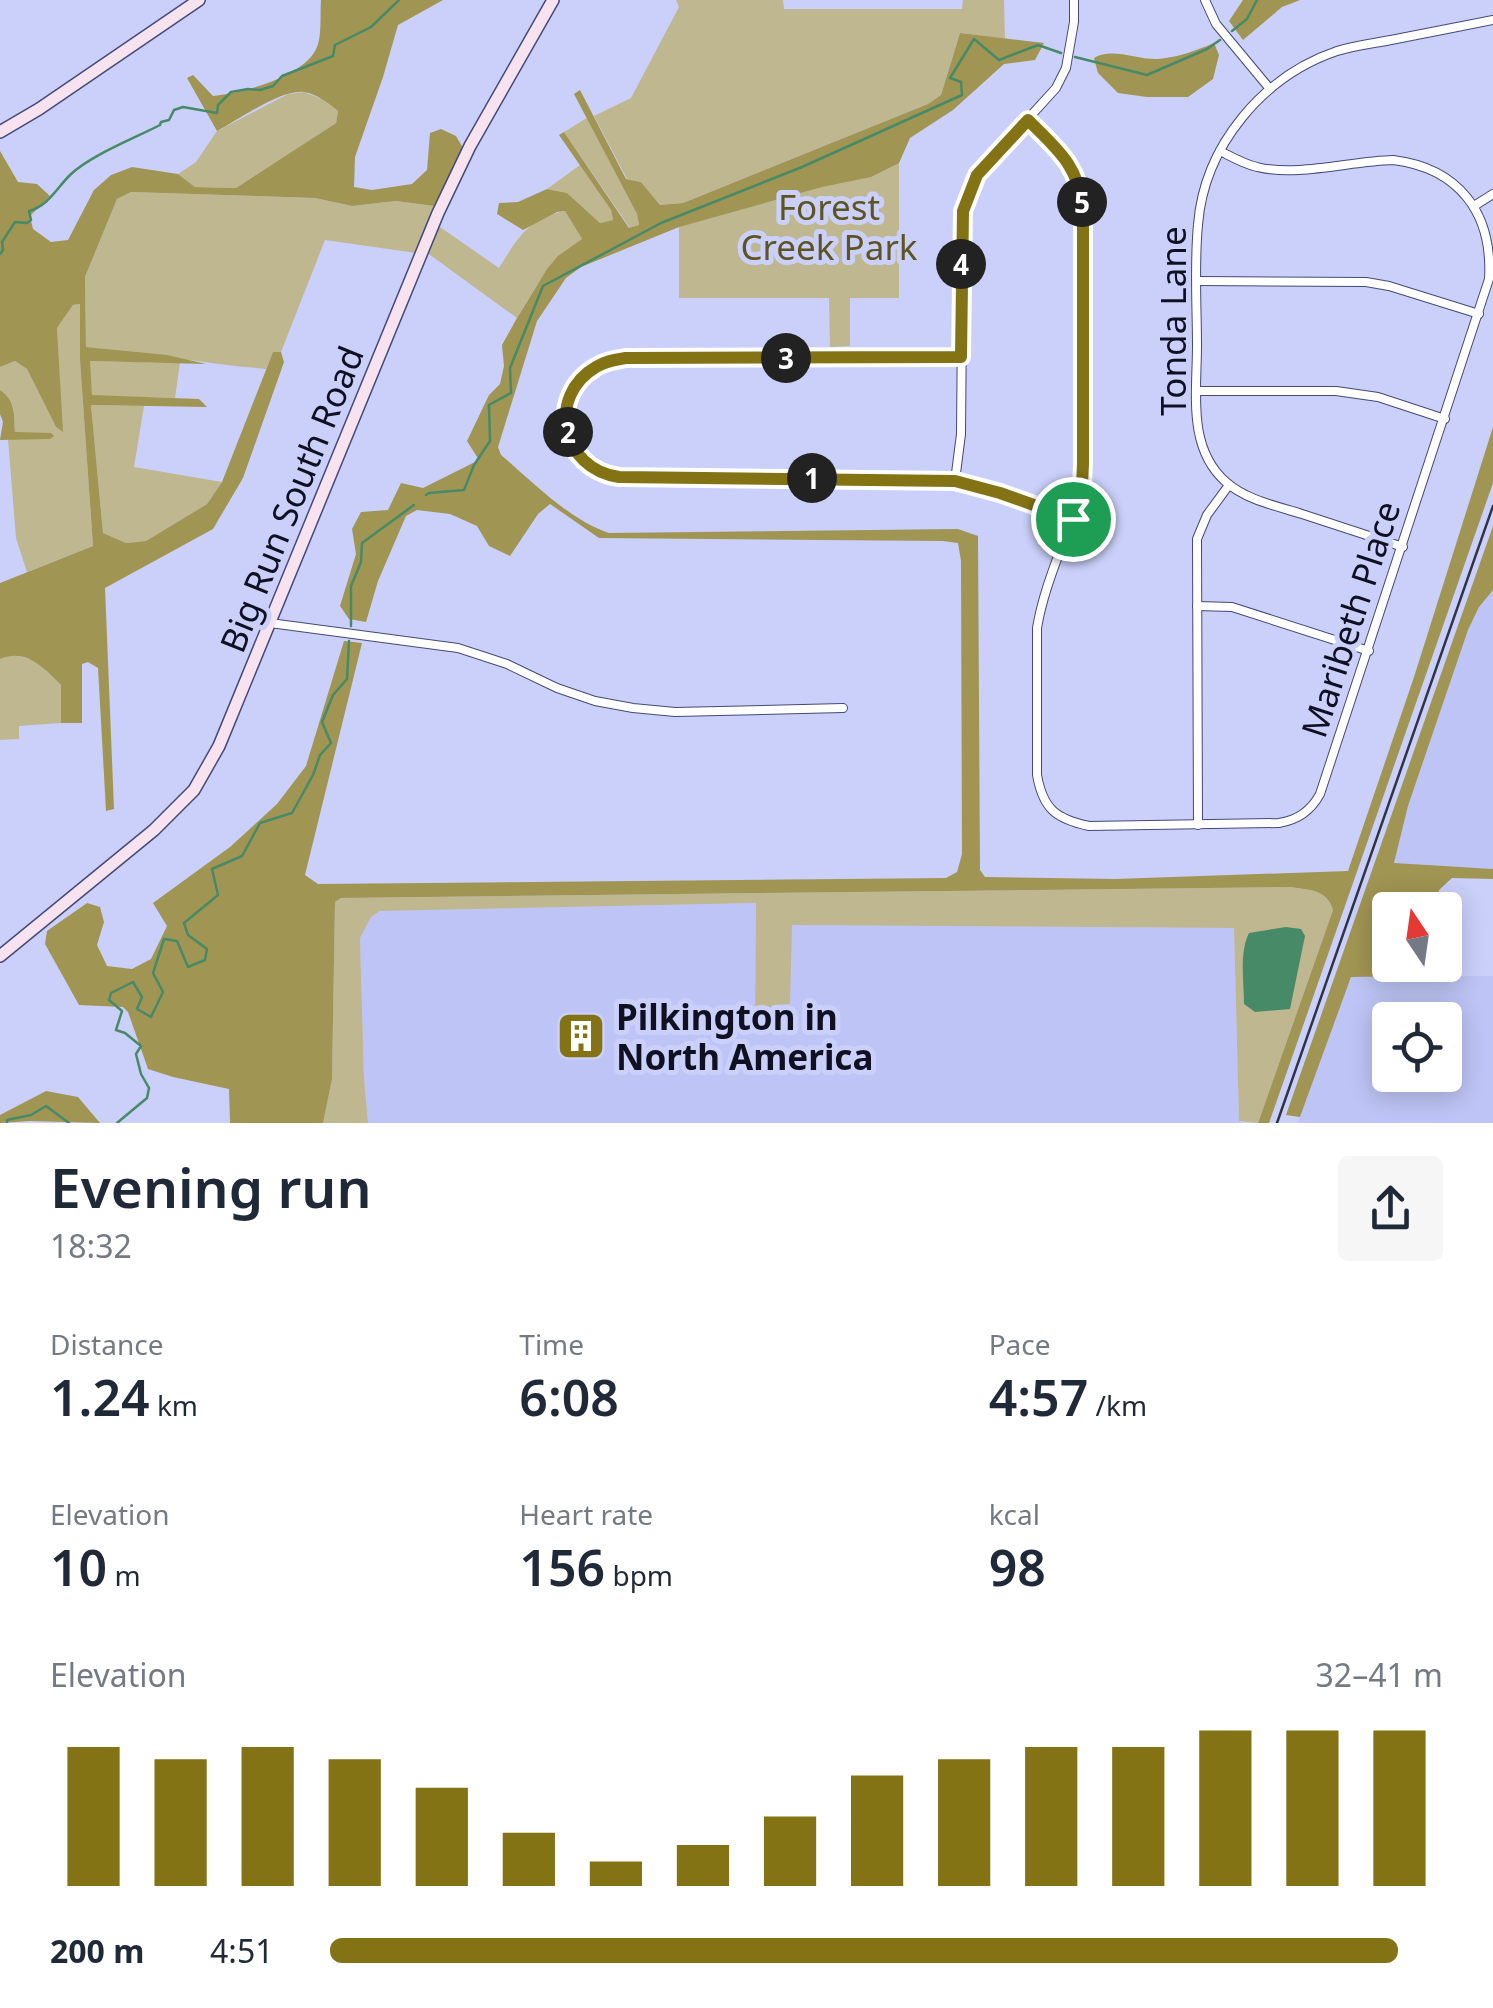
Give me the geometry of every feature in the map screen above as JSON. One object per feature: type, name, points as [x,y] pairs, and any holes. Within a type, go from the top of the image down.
[{"type":"street","points":[[0,132],[199,0]]},
{"type":"street","name":"Big Run South Road","points":[[0,956],[154,830],[194,790],[220,746],[438,213],[470,146],[553,0]]},
{"type":"street","points":[[955,481],[960,434],[963,211],[977,175],[1056,88],[1066,68],[1074,0]]},
{"type":"street","points":[[1205,0],[1216,24],[1270,89]]},
{"type":"street","name":"Tonda Lane","points":[[1228,485],[1215,472],[1200,439],[1197,391],[1200,208],[1220,151],[1247,111],[1270,89],[1292,73],[1337,51],[1493,20]]},
{"type":"street","points":[[961,357],[626,358],[594,368],[580,380],[572,392],[566,424],[574,450],[605,475],[955,481],[1073,519],[1082,487],[1083,463],[1083,208],[1077,176],[1028,120]]},
{"type":"street","points":[[1220,151],[1267,170],[1378,160],[1410,162],[1448,177],[1474,206],[1493,194]]},
{"type":"street","name":"Maribeth Place","points":[[1073,519],[1037,628],[1037,775],[1052,811],[1066,821],[1088,826],[1279,823],[1308,811],[1320,794],[1369,651],[1490,278],[1487,232],[1474,206]]},
{"type":"street","points":[[1197,280],[1366,282],[1412,292],[1478,314]]},
{"type":"street","points":[[1197,391],[1336,390],[1445,419]]},
{"type":"street","points":[[1198,825],[1198,539],[1207,514],[1228,485],[1254,498],[1403,547]]},
{"type":"street","points":[[1196,606],[1232,607],[1369,651]]},
{"type":"street","points":[[270,623],[458,648],[507,664],[557,688],[633,708],[675,712],[843,708]]},
{"type":"shaded area","points":[[321,0],[443,0],[398,25],[355,157],[354,187],[372,190],[412,184],[427,170],[430,133],[441,129],[456,136],[463,148],[434,206],[396,201],[352,206],[315,198],[131,192],[117,199],[85,277],[86,347],[167,355],[206,364],[90,361],[92,395],[199,399],[207,407],[91,405],[103,533],[126,543],[146,541],[207,504],[222,482],[273,352],[281,352],[284,362],[243,478],[213,529],[105,588],[114,809],[106,811],[98,668],[88,662],[82,664],[82,723],[61,723],[61,685],[26,658],[0,659],[0,583],[93,546],[80,360],[80,304],[73,305],[57,328],[63,432],[56,427],[27,369],[15,361],[0,367],[0,151],[18,182],[37,184],[50,196],[30,216],[33,229],[51,242],[68,240],[94,190],[111,175],[132,167],[178,174],[195,187],[236,188],[336,123],[338,111],[313,95],[295,92],[272,100],[217,131],[187,78],[193,75],[213,96],[255,87],[300,67],[317,47]]},
{"type":"shaded area","points":[[1243,0],[1300,0],[1282,7],[1243,40],[1229,21]]},
{"type":"shaded area","points":[[960,33],[1044,43],[1035,60],[1004,64],[953,110],[910,138],[899,163],[871,177],[679,227],[581,267],[566,278],[537,321],[498,447],[501,455],[552,499],[579,519],[609,533],[958,529],[978,536],[980,870],[985,877],[1115,879],[1348,871],[1493,427],[1493,483],[1269,1123],[1258,1123],[1333,910],[1322,894],[1290,887],[341,898],[335,902],[332,1079],[323,1123],[230,1123],[229,1089],[148,1069],[123,1007],[79,1005],[45,944],[47,931],[87,903],[100,907],[104,922],[97,945],[107,966],[132,969],[151,959],[167,926],[153,903],[230,847],[277,804],[306,766],[344,641],[362,643],[305,875],[318,884],[946,878],[957,872],[962,854],[958,543],[599,538],[550,504],[538,514],[510,556],[489,546],[477,526],[450,514],[417,510],[406,516],[378,581],[366,622],[349,619],[340,606],[356,554],[352,529],[361,512],[388,510],[401,483],[423,488],[479,460],[467,441],[489,395],[500,384],[504,366],[502,345],[547,269],[582,239],[565,211],[523,230],[497,214],[499,203],[518,202],[547,189],[567,193],[600,223],[613,220],[611,210],[559,135],[564,132],[629,228],[639,225],[637,214],[574,94],[580,90],[626,179],[641,182],[660,205],[683,203],[928,104],[941,95]]},
{"type":"shaded area","points":[[1214,43],[1219,55],[1213,79],[1188,97],[1118,93],[1098,73],[1094,58],[1109,54],[1166,58]]},
{"type":"shaded area","points":[[0,390],[12,403],[15,432],[54,436],[0,440]]},
{"type":"shaded area","points":[[1493,526],[1493,590],[1468,630],[1408,806],[1394,863],[1493,869],[1493,879],[1452,878],[1439,892],[1372,892],[1372,977],[1351,977],[1300,1117],[1286,1115]]},
{"type":"shaded area","points":[[1493,590],[1493,869],[1394,864],[1408,806],[1468,630]]},
{"type":"shaded area","points":[[756,903],[755,1019],[773,1005],[790,1003],[791,925],[1234,928],[1242,1123],[368,1123],[360,938],[371,917],[380,911]]},
{"type":"shaded area","points":[[1286,927],[1301,929],[1305,936],[1290,1009],[1255,1012],[1244,1004],[1246,941],[1249,933]]},
{"type":"shaded area","points":[[1462,976],[1493,976],[1493,1123],[1298,1123],[1351,977],[1372,977],[1372,982],[1462,982]]},
{"type":"shaded area","points":[[46,1091],[78,1097],[100,1123],[0,1123],[0,1115]]},
{"type":"green space","points":[[676,0],[783,0],[784,9],[962,9],[963,0],[1004,0],[1005,39],[960,33],[941,95],[928,104],[683,203],[660,205],[641,182],[627,179],[594,116],[631,98],[679,7]]},
{"type":"green space","points":[[304,92],[338,111],[336,123],[236,188],[195,187],[178,174],[196,162],[217,131],[288,94]]},
{"type":"green space","points":[[587,118],[637,214],[639,225],[630,228],[564,132]]},
{"type":"green space","name":"Forest Creek Park","points":[[899,123],[899,298],[850,298],[850,346],[830,347],[829,298],[679,298],[679,214]]},
{"type":"green space","points":[[580,165],[611,210],[613,220],[600,223],[567,193],[547,189]]},
{"type":"green space","points":[[131,192],[315,198],[352,206],[396,201],[434,206],[416,253],[325,240],[281,352],[273,353],[266,369],[86,347],[85,277],[117,199]]},
{"type":"green space","points":[[565,211],[582,239],[552,265],[517,318],[426,252],[437,225],[499,268],[532,225]]},
{"type":"green space","points":[[80,304],[80,360],[93,546],[27,572],[16,538],[8,439],[50,439],[51,433],[15,433],[12,403],[0,390],[0,367],[15,361],[27,369],[56,427],[62,431],[57,328],[73,305]]},
{"type":"green space","points":[[89,361],[180,363],[175,398],[92,396]]},
{"type":"green space","points":[[91,405],[144,406],[134,467],[222,482],[207,504],[146,541],[126,543],[103,533]]},
{"type":"green space","points":[[12,654],[36,661],[61,685],[61,723],[19,726],[19,739],[0,740],[0,659]]},
{"type":"green space","points":[[1290,887],[1322,894],[1333,910],[1258,1123],[1239,1121],[1234,928],[792,925],[790,1004],[773,1005],[755,1021],[756,903],[380,911],[371,917],[360,938],[368,1123],[323,1123],[332,1078],[335,902],[341,898]]},
{"type":"waterway","points":[[0,254],[2,242],[15,222],[31,220],[29,211],[47,201],[89,161],[169,120],[174,110],[183,107],[217,113],[218,105],[231,92],[273,86],[282,76],[333,56],[335,45],[371,27],[399,0]]},
{"type":"waterway","points":[[1232,31],[1247,19],[1257,0]]},
{"type":"waterway","points":[[426,495],[464,490],[490,441],[489,405],[511,393],[510,368],[543,286],[661,223],[802,167],[962,95],[961,82],[950,78],[974,39],[999,60],[1038,45],[1061,53]]},
{"type":"waterway","points":[[1075,57],[1147,75],[1220,40]]},
{"type":"waterway","points":[[351,626],[351,586],[361,562],[362,543],[414,505]]},
{"type":"waterway","points":[[117,1123],[147,1098],[149,1088],[136,1054],[141,1046],[116,1030],[122,1011],[109,1000],[111,993],[133,982],[142,997],[137,1009],[151,1017],[163,992],[153,973],[164,939],[177,941],[188,967],[205,960],[207,949],[188,935],[184,923],[218,895],[212,869],[242,856],[260,823],[292,813],[320,755],[331,743],[322,722],[333,695],[347,679],[349,641]]},
{"type":"waterway","points":[[7,1123],[46,1106],[69,1123]]},
{"type":"railway","points":[[1277,1123],[1493,506]]},
{"type":"place","name":"Pilkington in North America","points":[[581,1036]]},
{"type":"route","points":[[1028,120],[1077,176],[1083,208],[1083,463],[1082,487],[1073,519],[955,481],[605,475],[574,450],[566,424],[567,408],[580,380],[594,368],[626,358],[961,357],[961,231],[968,193],[977,175],[1028,120]]}]
